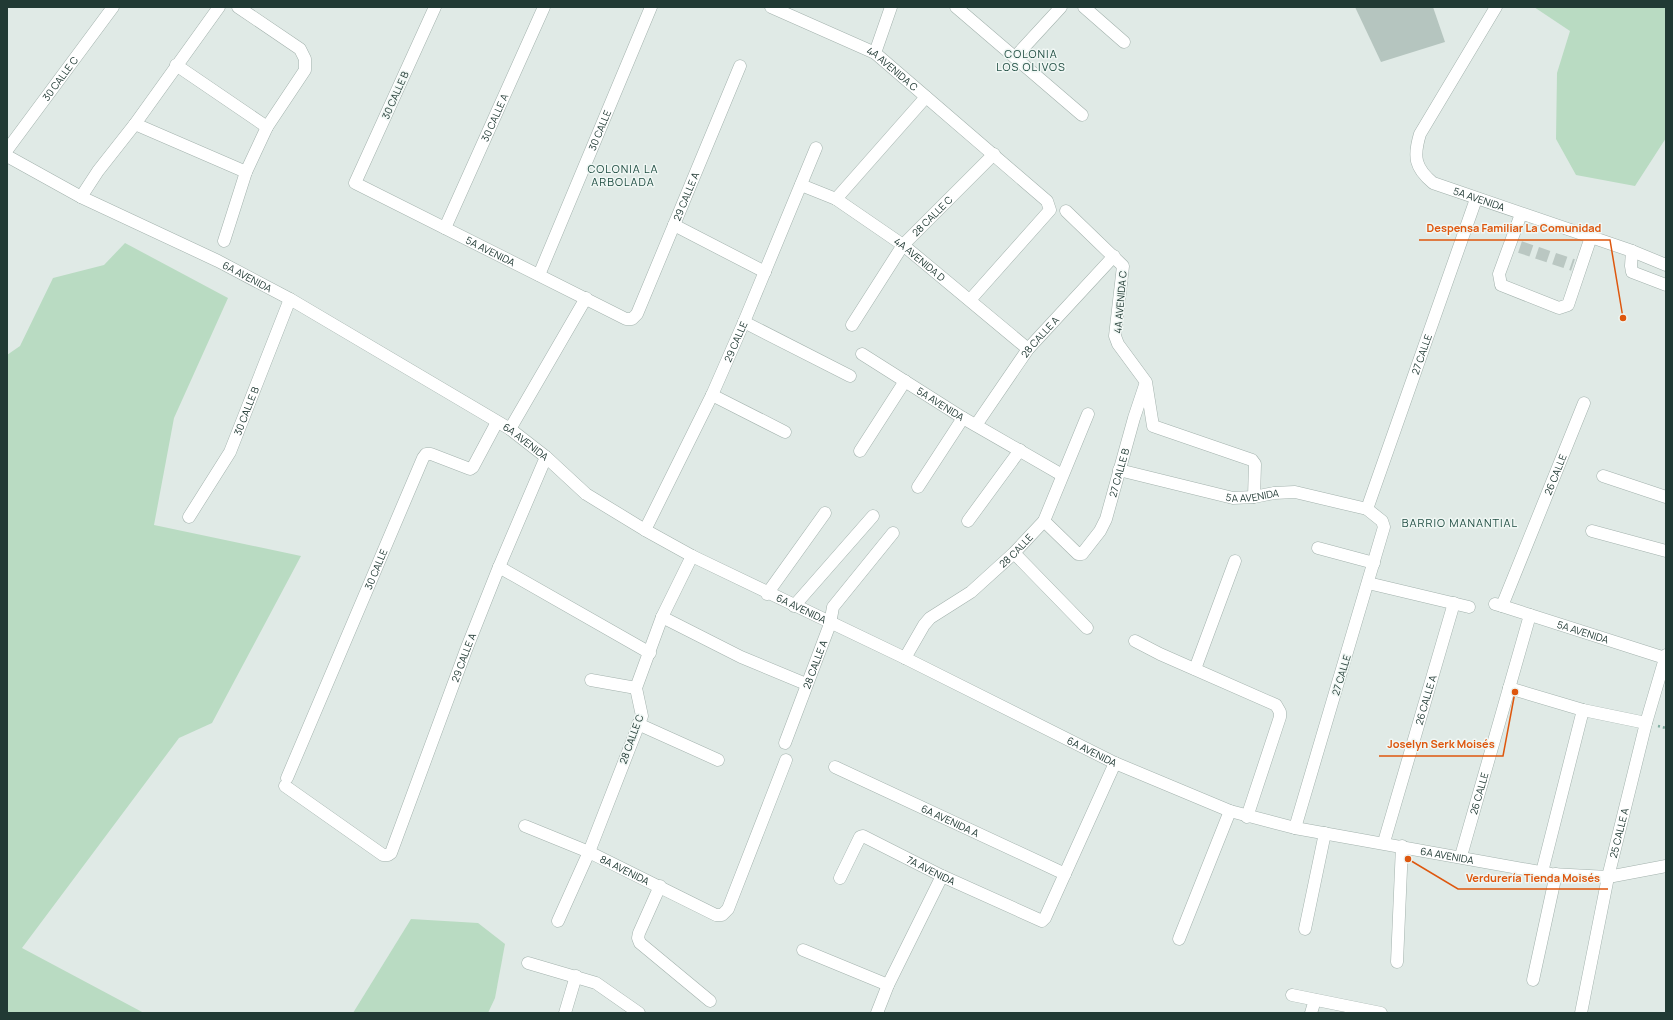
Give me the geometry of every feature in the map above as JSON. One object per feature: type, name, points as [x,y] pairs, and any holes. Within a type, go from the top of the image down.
[{"type":"street","name":"30 CALLE C","points":[[7,150],[113,7]]},
{"type":"street","points":[[81,197],[98,170],[135,124],[219,7]]},
{"type":"street","points":[[224,241],[246,172],[267,127],[305,70],[305,60],[300,49],[238,7]]},
{"type":"street","name":"30 CALLE B","points":[[355,183],[435,7]]},
{"type":"street","name":"30 CALLE A","points":[[445,228],[544,7]]},
{"type":"street","name":"30 CALLE","points":[[539,275],[651,7]]},
{"type":"street","name":"4A AVENIDA C","points":[[771,7],[875,53],[994,154],[1049,205],[1050,210],[970,300]]},
{"type":"street","points":[[875,53],[891,7]]},
{"type":"street","points":[[956,7],[1082,115]]},
{"type":"street","points":[[1015,58],[1061,7]]},
{"type":"street","points":[[1084,7],[1124,42]]},
{"type":"street","name":"5A AVENIDA","points":[[1496,7],[1420,134],[1416,147],[1416,160],[1422,174],[1433,183],[1476,199],[1632,251],[1666,264]]},
{"type":"street","points":[[176,65],[267,127]]},
{"type":"street","name":"29 CALLE A","points":[[626,319],[632,319],[637,314],[740,66]]},
{"type":"street","points":[[836,199],[926,97]]},
{"type":"street","points":[[135,124],[246,172]]},
{"type":"street","name":"29 CALLE","points":[[645,530],[712,395],[802,185],[816,148]]},
{"type":"street","name":"28 CALLE C","points":[[852,325],[903,245],[994,154]]},
{"type":"street","name":"6A AVENIDA","points":[[7,156],[81,197],[218,261],[290,299],[510,429],[546,457],[586,494],[645,530],[692,556],[767,594],[905,658],[1115,763],[1230,811],[1247,817],[1295,828],[1384,842],[1556,874],[1608,877],[1666,866]]},
{"type":"street","name":"5A AVENIDA","points":[[355,183],[626,319]]},
{"type":"street","name":"4A AVENIDA D","points":[[802,185],[836,199],[903,245],[1028,349]]},
{"type":"street","name":"27 CALLE","points":[[1367,509],[1476,199]]},
{"type":"street","name":"4A AVENIDA C","points":[[1066,212],[1123,266],[1124,272],[1115,324],[1115,336],[1118,344],[1146,382],[1153,426],[1249,458],[1254,464],[1254,497]]},
{"type":"street","points":[[1521,214],[1515,245],[1499,274],[1501,285],[1559,308],[1568,305],[1577,267],[1591,237]]},
{"type":"street","points":[[674,226],[765,272]]},
{"type":"street","points":[[1632,251],[1632,272],[1666,285]]},
{"type":"street","name":"28 CALLE A","points":[[976,425],[1028,349],[1114,256]]},
{"type":"street","points":[[510,429],[586,298]]},
{"type":"street","name":"30 CALLE B","points":[[189,517],[230,452],[290,299]]},
{"type":"street","points":[[744,322],[850,376]]},
{"type":"street","name":"5A AVENIDA","points":[[862,354],[963,418],[1062,475]]},
{"type":"street","points":[[860,451],[905,381]]},
{"type":"street","name":"27 CALLE B","points":[[1044,521],[1078,554],[1082,554],[1103,525],[1146,382]]},
{"type":"street","points":[[712,395],[785,432]]},
{"type":"street","name":"26 CALLE","points":[[1498,605],[1584,403]]},
{"type":"street","name":"28 CALLE","points":[[905,658],[924,625],[930,618],[970,592],[1014,553],[1044,521],[1088,414]]},
{"type":"street","points":[[918,487],[963,418]]},
{"type":"street","name":"30 CALLE","points":[[383,855],[286,782],[423,458],[426,454],[431,454],[470,469],[473,467],[497,422]]},
{"type":"street","points":[[968,522],[1020,450]]},
{"type":"street","name":"29 CALLE A","points":[[383,855],[388,855],[391,853],[499,567],[546,457]]},
{"type":"street","name":"5A AVENIDA","points":[[1119,470],[1233,498],[1295,492],[1367,509],[1382,521]]},
{"type":"street","points":[[1603,476],[1666,497]]},
{"type":"street","points":[[767,594],[825,513]]},
{"type":"street","points":[[794,606],[873,516]]},
{"type":"street","name":"27 CALLE","points":[[1295,828],[1384,527],[1382,521]]},
{"type":"street","points":[[1592,531],[1666,551]]},
{"type":"street","name":"28 CALLE A","points":[[785,743],[806,684],[830,624],[833,607],[893,533]]},
{"type":"street","points":[[1318,548],[1374,562]]},
{"type":"street","points":[[1014,553],[1087,628]]},
{"type":"street","points":[[591,680],[636,688],[662,617],[692,556]]},
{"type":"street","points":[[1195,669],[1235,561]]},
{"type":"street","points":[[499,567],[650,653]]},
{"type":"street","points":[[1368,583],[1469,607]]},
{"type":"street","name":"26 CALLE A","points":[[1384,842],[1454,603]]},
{"type":"street","name":"5A AVENIDA","points":[[1498,605],[1665,657]]},
{"type":"street","name":"26 CALLE","points":[[1461,856],[1530,615]]},
{"type":"street","points":[[662,617],[741,657],[806,684]]},
{"type":"street","points":[[1135,641],[1276,705],[1280,712],[1280,718],[1247,817]]},
{"type":"street","name":"25 CALLE A","points":[[1581,1013],[1608,877],[1646,723],[1665,657]]},
{"type":"street","name":"28 CALLE C","points":[[558,921],[589,852],[638,724],[642,711],[636,688]]},
{"type":"street","points":[[1509,688],[1583,710],[1646,723]]},
{"type":"street","points":[[1542,872],[1583,710]]},
{"type":"street","points":[[638,724],[718,760]]},
{"type":"street","name":"8A AVENIDA","points":[[525,826],[589,852],[716,915],[722,915],[728,909],[786,760]]},
{"type":"street","points":[[1065,874],[1115,763]]},
{"type":"street","name":"6A AVENIDA A","points":[[835,767],[1065,874]]},
{"type":"street","points":[[1179,939],[1230,811]]},
{"type":"street","points":[[1305,929],[1325,833]]},
{"type":"street","name":"7A AVENIDA","points":[[840,878],[860,837],[863,836],[942,876],[1042,921],[1045,918],[1065,874]]},
{"type":"street","points":[[1397,962],[1402,846]]},
{"type":"street","points":[[1533,980],[1556,874]]},
{"type":"street","points":[[877,1013],[888,985],[942,876]]},
{"type":"street","points":[[660,886],[638,938],[640,943],[710,1001]]},
{"type":"street","points":[[803,950],[888,985]]},
{"type":"street","points":[[528,963],[596,982],[639,1013]]},
{"type":"street","points":[[565,1013],[576,976]]},
{"type":"street","points":[[1292,995],[1381,1013]]},
{"type":"street","points":[[1311,1013],[1316,1000]]},
{"type":"green space","points":[[1534,7],[1666,7],[1666,138],[1635,186],[1576,175],[1556,139],[1557,73],[1570,31]]},
{"type":"green space","points":[[125,243],[228,298],[174,418],[154,525],[301,556],[212,723],[179,738],[22,948],[144,1013],[7,1013],[7,355],[20,346],[53,278],[104,265]]},
{"type":"green space","points":[[411,919],[478,923],[505,944],[495,998],[488,1013],[353,1013]]},
{"type":"building","points":[[1355,7],[1433,7],[1445,42],[1381,62]]},
{"type":"tunnel","points":[[1520,247],[1573,265]]},
{"type":"place","name":"Despensa Familiar La Comunidad","points":[[1623,318]]},
{"type":"place","name":"Joselyn Serk Moisés","points":[[1515,692]]},
{"type":"place","name":"Verdurería Tienda Moisés","points":[[1408,859]]},
{"type":"district","name":"COLONIA LOS OLIVOS","points":[[1031,60]]},
{"type":"district","name":"COLONIA LA ARBOLADA","points":[[623,175]]},
{"type":"district","name":"BARRIO MANANTIAL","points":[[1460,523]]}]
